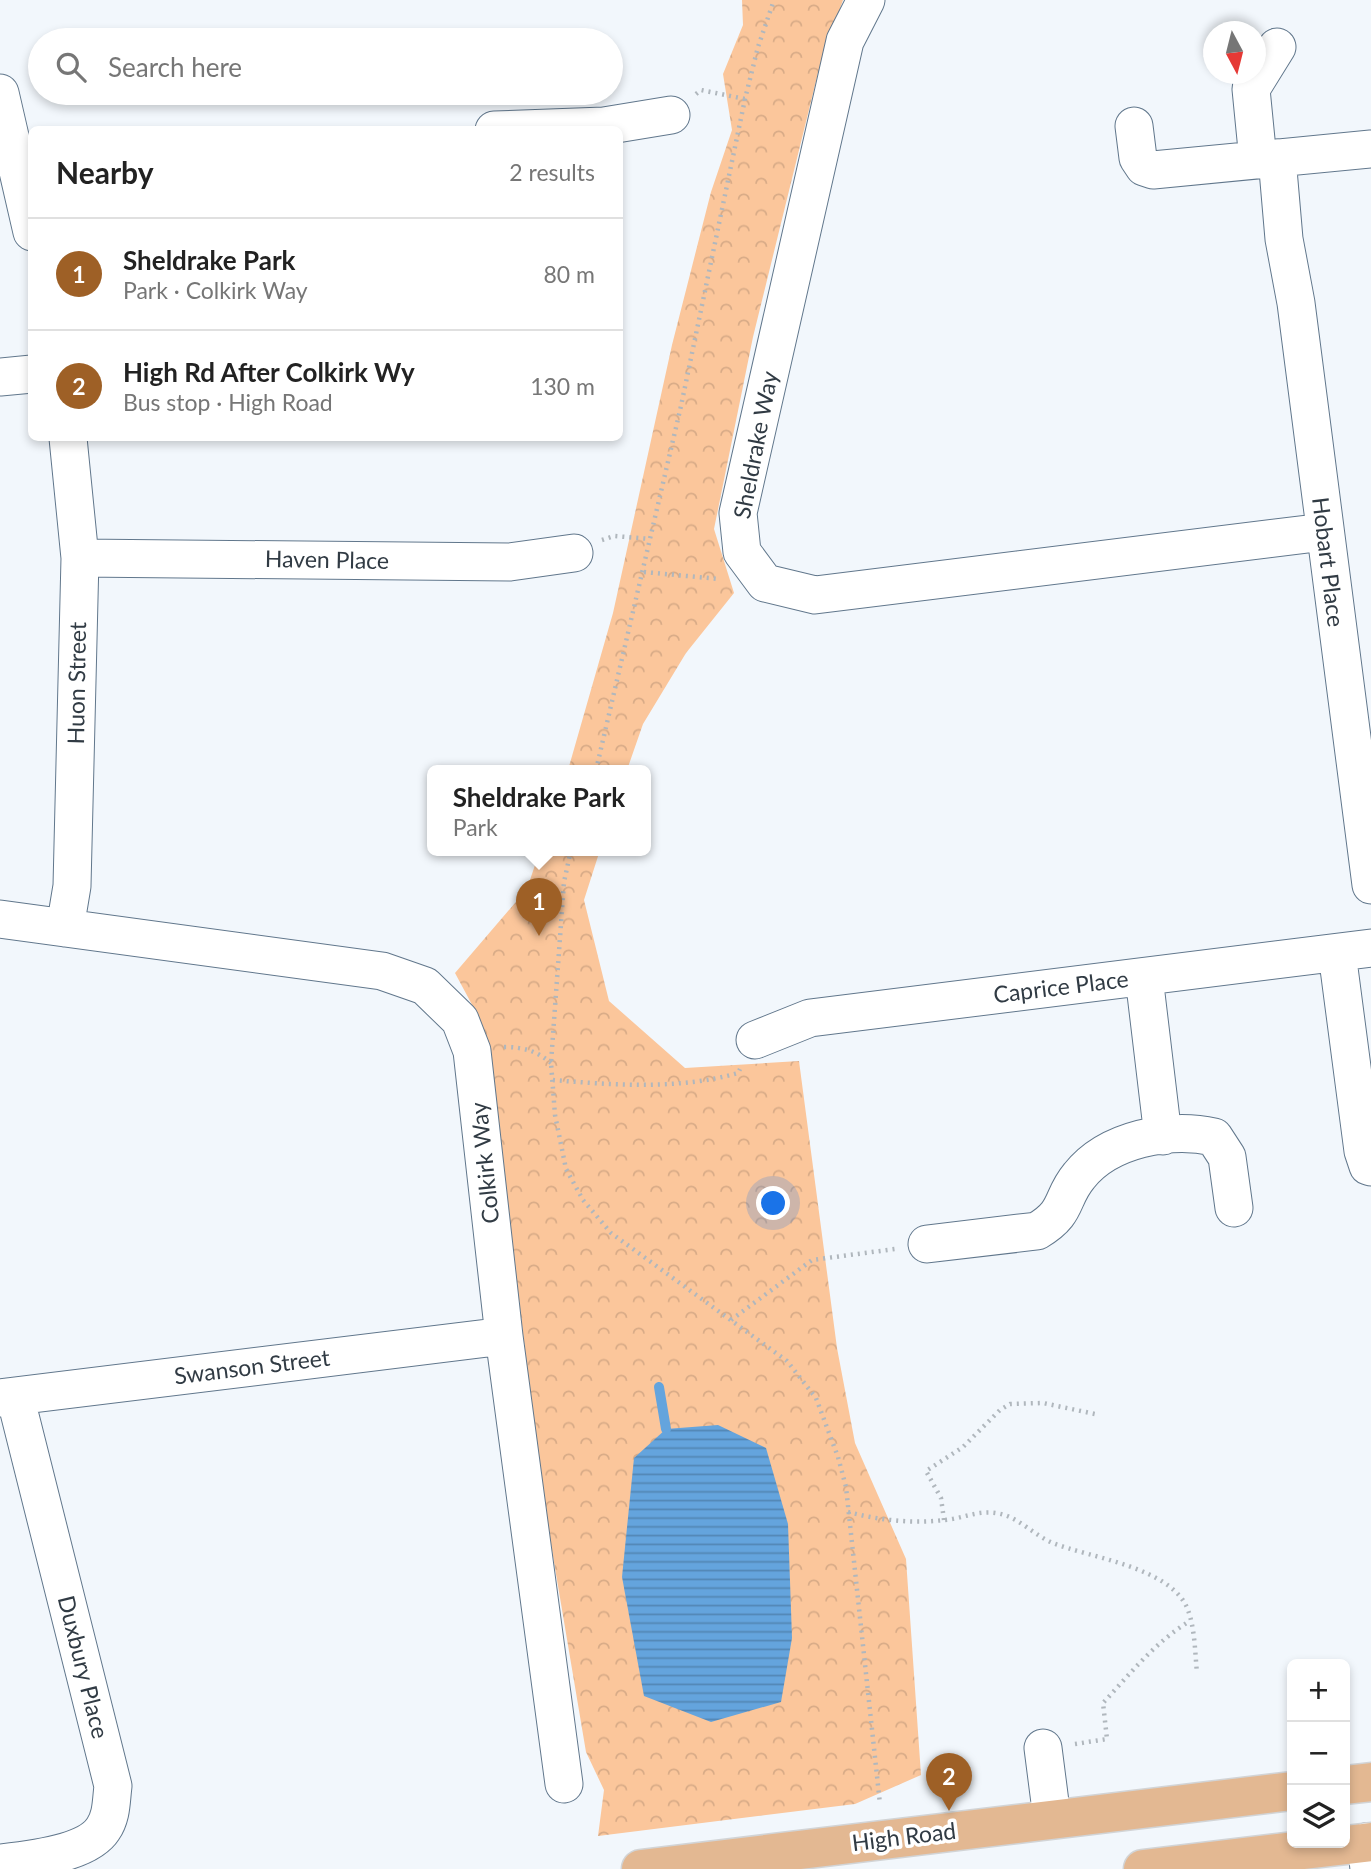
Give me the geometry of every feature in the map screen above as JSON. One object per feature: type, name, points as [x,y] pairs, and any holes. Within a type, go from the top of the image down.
[{"type":"main road","points":[[1350,1784],[1371,1782]]},
{"type":"main road","name":"High Road","points":[[641,1869],[1287,1792]]},
{"type":"main road","points":[[1143,1869],[1368,1851]]},
{"type":"street","name":"Sheldrake Way","points":[[759,576],[742,552],[738,513],[845,41],[866,0]]},
{"type":"street","name":"Hobart Place","points":[[1277,47],[1251,89],[1268,159],[1296,303],[1371,885]]},
{"type":"street","points":[[0,93],[26,178],[28,196]]},
{"type":"street","points":[[604,126],[671,115]]},
{"type":"street","points":[[1133,126],[1138,159],[1144,167],[1153,170],[1371,149]]},
{"type":"street","points":[[0,377],[28,374]]},
{"type":"street","name":"Huon Street","points":[[65,928],[72,886],[80,558],[68,441]]},
{"type":"street","points":[[759,576],[765,583],[815,595],[1324,531]]},
{"type":"street","name":"Haven Place","points":[[80,558],[510,562],[574,553]]},
{"type":"street","name":"Colkirk Way","points":[[0,919],[382,971],[425,986],[460,1020],[472,1051],[504,1336],[564,1784]]},
{"type":"street","points":[[1354,950],[1363,1151],[1368,1166],[1371,1167]]},
{"type":"street","name":"Caprice Place","points":[[755,1040],[810,1018],[1354,950]]},
{"type":"street","points":[[1144,977],[1163,1136]]},
{"type":"street","points":[[927,1244],[1037,1231],[1051,1223],[1063,1208],[1078,1177],[1101,1155],[1131,1140],[1163,1136],[1194,1133],[1214,1138],[1227,1157],[1234,1208]]},
{"type":"street","name":"Swanson Street","points":[[8,1397],[504,1336]]},
{"type":"street","name":"Duxbury Place","points":[[0,1863],[38,1858],[78,1848],[102,1831],[111,1811],[113,1786],[8,1397]]},
{"type":"street","points":[[1043,1748],[1052,1818]]},
{"type":"path","points":[[597,765],[681,406],[745,99],[758,47],[774,0]]},
{"type":"path","points":[[671,115],[701,90],[745,99]]},
{"type":"path","points":[[574,553],[594,542],[614,536],[650,539]]},
{"type":"path","points":[[644,572],[738,581],[759,576]]},
{"type":"path","points":[[570,856],[564,882],[551,1063],[555,1115],[566,1169],[583,1200],[611,1233],[787,1361],[816,1398],[846,1487],[880,1804]]},
{"type":"path","points":[[552,1080],[610,1084],[716,1080],[738,1073],[755,1040]]},
{"type":"path","points":[[472,1051],[497,1046],[516,1047],[539,1053],[551,1063]]},
{"type":"path","points":[[730,1320],[812,1260],[927,1244]]},
{"type":"path","points":[[944,1520],[941,1498],[926,1471],[963,1447],[1000,1410],[1010,1404],[1043,1403],[1094,1414]]},
{"type":"path","points":[[848,1512],[879,1520],[944,1520],[979,1513],[996,1513],[1012,1518],[1051,1542],[1151,1575],[1176,1594],[1187,1608],[1197,1673]]},
{"type":"path","points":[[1043,1748],[1107,1739],[1103,1703],[1150,1654],[1190,1621]]},
{"type":"green space","points":[[742,0],[843,0],[818,73],[753,337],[714,529],[734,593],[686,653],[643,724],[629,765],[569,765],[613,613],[672,345],[711,192],[732,130],[723,74],[743,25]]},
{"type":"green space","points":[[538,856],[598,856],[584,900],[609,1001],[685,1068],[799,1061],[837,1348],[855,1443],[906,1559],[921,1775],[855,1804],[598,1836],[604,1790],[586,1752],[541,1485],[490,1055],[477,1014],[455,973],[527,889]]},
{"type":"water","points":[[718,1425],[766,1448],[788,1524],[792,1638],[781,1702],[711,1722],[644,1696],[622,1577],[634,1458],[666,1429]]},
{"type":"waterway","points":[[659,1387],[666,1429]]},
{"type":"place","name":"Sheldrake Park","points":[[539,936]]},
{"type":"place","name":"High Rd After Colkirk Wy","points":[[949,1811]]}]
